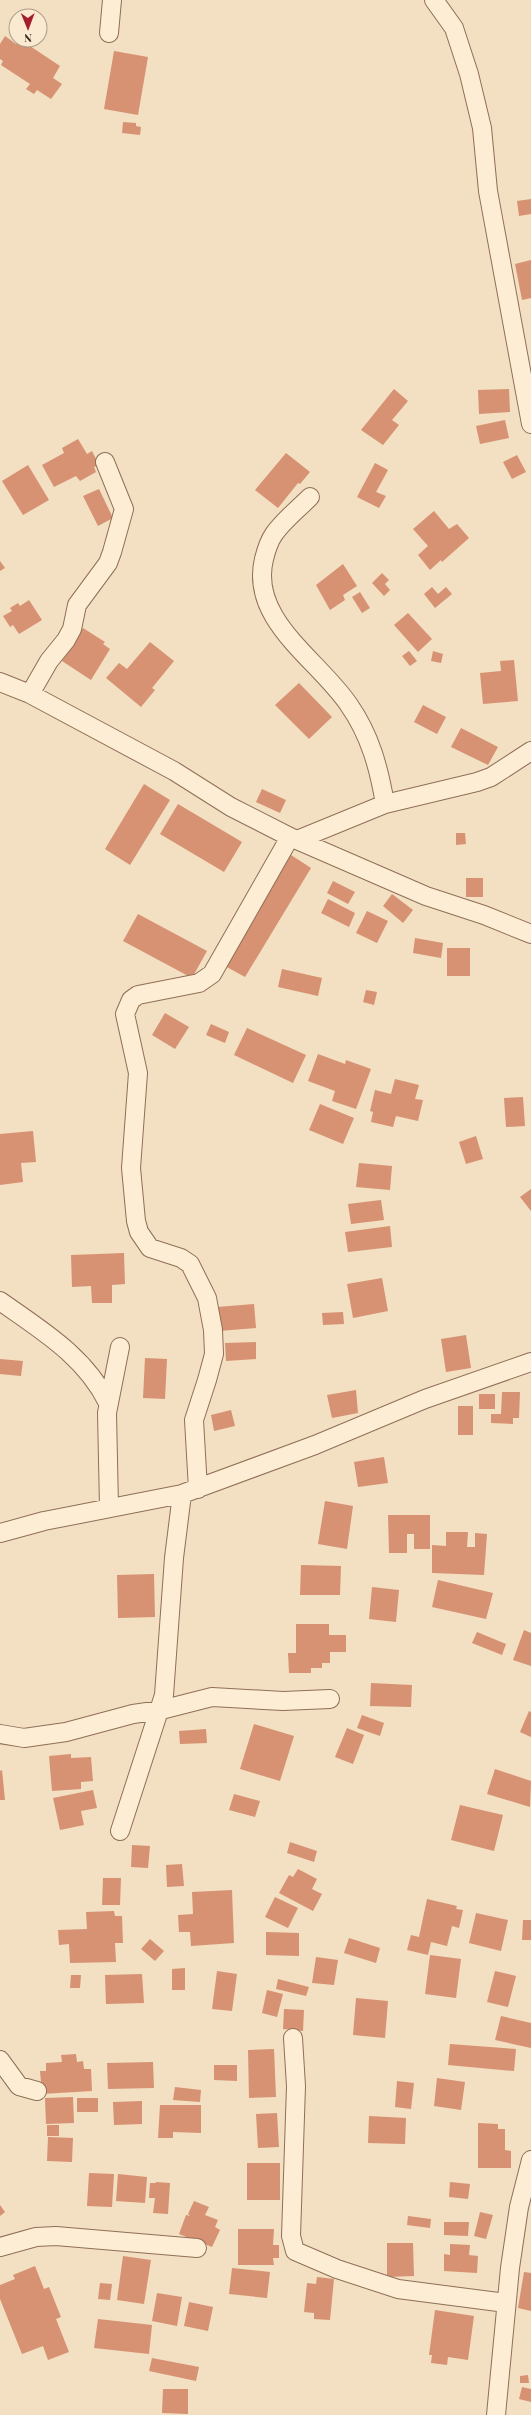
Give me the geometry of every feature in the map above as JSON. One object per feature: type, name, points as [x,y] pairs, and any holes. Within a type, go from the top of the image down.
[{"type":"street","points":[[109,33],[112,0]]},
{"type":"street","points":[[434,0],[454,28],[469,74],[482,128],[488,191],[531,424]]},
{"type":"street","points":[[30,694],[49,661],[72,630],[77,605],[108,563],[112,552],[124,509],[105,462]]},
{"type":"street","points":[[310,497],[274,534],[261,572],[262,590],[270,611],[349,704],[369,740],[379,770],[385,804]]},
{"type":"street","points":[[0,682],[30,694],[174,771],[231,807],[293,838],[426,896],[484,915],[531,934]]},
{"type":"street","points":[[120,1831],[161,1710],[168,1662],[174,1558],[190,1491],[194,1420],[214,1354],[213,1330],[207,1298],[190,1264],[181,1258],[150,1248],[139,1232],[131,1168],[138,1073],[125,1014],[131,1000],[138,995],[199,983],[212,974],[293,838],[385,804],[477,782],[491,777],[531,751]]},
{"type":"street","points":[[0,1301],[76,1357],[99,1385],[108,1403]]},
{"type":"street","points":[[108,1507],[108,1403],[120,1347]]},
{"type":"street","points":[[0,1533],[108,1507],[190,1491],[315,1445],[425,1400],[531,1362]]},
{"type":"street","points":[[0,1734],[24,1738],[59,1734],[133,1714],[161,1710],[212,1697],[283,1701],[330,1699]]},
{"type":"street","points":[[293,2038],[296,2086],[291,2236],[295,2251],[337,2269],[398,2289],[506,2303]]},
{"type":"street","points":[[0,2060],[20,2086],[37,2091]]},
{"type":"street","points":[[496,2415],[506,2303],[519,2207],[531,2160]]},
{"type":"street","points":[[0,2247],[36,2237],[56,2236],[197,2248]]},
{"type":"building","points":[[5,36],[8,38],[8,48],[33,48],[60,66],[53,78],[62,84],[51,99],[37,90],[34,94],[26,89],[30,84],[1,65],[3,61],[0,59],[0,44]]},
{"type":"building","points":[[114,51],[148,57],[138,115],[104,109]]},
{"type":"building","points":[[123,122],[136,123],[136,126],[141,127],[140,135],[122,133]]},
{"type":"building","points":[[531,199],[531,214],[519,216],[517,201]]},
{"type":"building","points":[[531,260],[531,298],[522,300],[515,264]]},
{"type":"building","points":[[394,389],[408,401],[392,420],[399,425],[383,445],[361,430]]},
{"type":"building","points":[[509,389],[510,412],[479,414],[478,390]]},
{"type":"building","points":[[505,420],[509,438],[480,444],[476,426]]},
{"type":"building","points":[[78,439],[87,454],[92,451],[99,465],[94,467],[96,472],[80,481],[76,476],[54,487],[42,465],[64,453],[62,448]]},
{"type":"building","points":[[286,453],[310,472],[300,484],[298,483],[278,508],[255,490]]},
{"type":"building","points":[[517,455],[526,472],[512,479],[503,462]]},
{"type":"building","points":[[375,463],[388,470],[376,492],[386,496],[379,508],[357,497]]},
{"type":"building","points":[[28,465],[49,500],[23,515],[2,481]]},
{"type":"building","points":[[99,489],[113,518],[98,526],[83,496]]},
{"type":"building","points":[[434,511],[449,529],[457,524],[469,538],[442,562],[441,560],[430,570],[418,555],[428,546],[413,529]]},
{"type":"building","points":[[0,561],[5,568],[0,571]]},
{"type":"building","points":[[343,564],[357,586],[343,595],[345,600],[330,610],[316,585]]},
{"type":"building","points":[[382,573],[389,580],[385,584],[390,590],[384,596],[372,583]]},
{"type":"building","points":[[432,587],[438,594],[446,587],[452,594],[435,608],[424,594]]},
{"type":"building","points":[[360,592],[370,608],[362,613],[352,597]]},
{"type":"building","points":[[29,600],[42,620],[19,634],[13,625],[10,627],[3,616],[12,611],[10,608],[18,603],[20,606]]},
{"type":"building","points":[[408,613],[432,639],[418,652],[394,625]]},
{"type":"building","points":[[83,628],[105,642],[103,644],[110,649],[91,680],[62,661]]},
{"type":"building","points":[[150,642],[174,661],[152,688],[155,690],[141,707],[106,678],[119,663],[127,669]]},
{"type":"building","points":[[409,651],[417,661],[410,666],[402,656]]},
{"type":"building","points":[[433,651],[443,654],[441,663],[431,661]]},
{"type":"building","points":[[514,660],[518,701],[483,704],[480,673],[501,671],[500,661]]},
{"type":"building","points":[[299,683],[332,717],[309,739],[275,705]]},
{"type":"building","points":[[423,705],[446,717],[437,734],[414,722]]},
{"type":"building","points":[[461,728],[498,747],[488,765],[451,747]]},
{"type":"building","points":[[144,784],[170,800],[130,865],[105,849]]},
{"type":"building","points":[[262,789],[286,800],[280,813],[256,802]]},
{"type":"building","points":[[178,804],[242,842],[224,872],[160,834]]},
{"type":"building","points":[[456,833],[465,833],[466,844],[456,845]]},
{"type":"building","points":[[291,855],[311,868],[245,977],[225,966]]},
{"type":"building","points":[[466,878],[483,878],[483,897],[466,897]]},
{"type":"building","points":[[333,881],[355,892],[348,904],[327,893]]},
{"type":"building","points":[[392,894],[413,910],[403,923],[383,906]]},
{"type":"building","points":[[328,899],[355,913],[349,927],[321,913]]},
{"type":"building","points":[[367,911],[388,921],[377,943],[356,933]]},
{"type":"building","points":[[138,914],[207,951],[192,978],[123,941]]},
{"type":"building","points":[[415,938],[443,943],[441,958],[413,953]]},
{"type":"building","points":[[447,948],[470,948],[470,976],[447,976]]},
{"type":"building","points":[[282,969],[322,978],[318,996],[278,987]]},
{"type":"building","points":[[366,990],[377,992],[374,1005],[363,1002]]},
{"type":"building","points":[[165,1013],[189,1027],[175,1049],[152,1035]]},
{"type":"building","points":[[211,1024],[229,1032],[225,1043],[206,1035]]},
{"type":"building","points":[[247,1028],[306,1055],[293,1083],[234,1055]]},
{"type":"building","points":[[318,1054],[345,1064],[346,1060],[371,1069],[356,1109],[332,1101],[335,1091],[308,1081]]},
{"type":"building","points":[[395,1079],[419,1085],[415,1099],[423,1100],[418,1121],[396,1116],[393,1127],[371,1122],[373,1112],[370,1111],[375,1090],[391,1094]]},
{"type":"building","points":[[523,1097],[525,1126],[506,1127],[504,1098]]},
{"type":"building","points":[[320,1104],[354,1118],[343,1144],[309,1130]]},
{"type":"building","points":[[33,1131],[36,1162],[21,1163],[23,1182],[0,1185],[0,1134]]},
{"type":"building","points":[[476,1136],[483,1159],[466,1164],[459,1142]]},
{"type":"building","points":[[359,1163],[392,1166],[390,1190],[356,1187]]},
{"type":"building","points":[[531,1189],[531,1211],[520,1197]]},
{"type":"building","points":[[381,1200],[384,1220],[351,1224],[348,1204]]},
{"type":"building","points":[[390,1226],[392,1247],[348,1252],[345,1232]]},
{"type":"building","points":[[124,1253],[125,1284],[112,1285],[112,1303],[92,1303],[91,1286],[72,1287],[71,1255]]},
{"type":"building","points":[[382,1278],[388,1311],[353,1318],[347,1284]]},
{"type":"building","points":[[254,1304],[256,1328],[219,1331],[217,1307]]},
{"type":"building","points":[[343,1312],[344,1324],[323,1325],[322,1313]]},
{"type":"building","points":[[466,1335],[471,1368],[446,1372],[441,1339]]},
{"type":"building","points":[[256,1342],[256,1359],[226,1361],[225,1343]]},
{"type":"building","points":[[145,1358],[167,1359],[165,1399],[143,1398]]},
{"type":"building","points":[[0,1359],[23,1361],[21,1376],[0,1374]]},
{"type":"building","points":[[356,1390],[358,1413],[332,1418],[327,1395]]},
{"type":"building","points":[[502,1392],[520,1392],[519,1418],[513,1418],[513,1424],[491,1423],[491,1414],[501,1414]]},
{"type":"building","points":[[479,1394],[495,1394],[495,1409],[479,1409]]},
{"type":"building","points":[[458,1406],[473,1406],[473,1435],[458,1435]]},
{"type":"building","points":[[231,1410],[235,1426],[214,1431],[211,1415]]},
{"type":"building","points":[[384,1457],[388,1483],[358,1487],[354,1462]]},
{"type":"building","points":[[325,1501],[353,1506],[347,1549],[318,1544]]},
{"type":"building","points":[[388,1515],[430,1515],[430,1549],[414,1549],[414,1534],[407,1534],[407,1553],[389,1553]]},
{"type":"building","points":[[446,1532],[468,1532],[467,1547],[475,1547],[475,1533],[487,1534],[484,1575],[432,1573],[432,1545],[446,1546]]},
{"type":"building","points":[[301,1565],[341,1566],[340,1595],[300,1595]]},
{"type":"building","points":[[154,1574],[155,1617],[118,1618],[117,1575]]},
{"type":"building","points":[[438,1580],[493,1593],[486,1619],[432,1607]]},
{"type":"building","points":[[372,1587],[399,1590],[396,1622],[369,1619]]},
{"type":"building","points":[[296,1624],[329,1624],[329,1635],[346,1635],[346,1652],[330,1652],[330,1663],[322,1663],[322,1668],[311,1668],[311,1673],[289,1673],[288,1653],[296,1653]]},
{"type":"building","points":[[524,1630],[531,1633],[531,1666],[513,1660]]},
{"type":"building","points":[[477,1632],[506,1644],[502,1655],[472,1643]]},
{"type":"building","points":[[371,1683],[412,1685],[411,1707],[370,1706]]},
{"type":"building","points":[[529,1711],[531,1712],[531,1737],[520,1732]]},
{"type":"building","points":[[362,1715],[384,1723],[380,1736],[357,1728]]},
{"type":"building","points":[[254,1724],[294,1736],[280,1781],[240,1769]]},
{"type":"building","points":[[347,1728],[364,1735],[353,1764],[335,1757]]},
{"type":"building","points":[[206,1729],[207,1743],[180,1744],[179,1731]]},
{"type":"building","points":[[71,1754],[71,1758],[91,1757],[93,1781],[81,1782],[81,1789],[52,1791],[49,1756]]},
{"type":"building","points":[[495,1769],[531,1781],[530,1807],[487,1794]]},
{"type":"building","points":[[2,1770],[5,1800],[0,1800],[0,1771]]},
{"type":"building","points":[[93,1790],[97,1808],[81,1811],[84,1825],[60,1830],[53,1798]]},
{"type":"building","points":[[234,1794],[260,1801],[255,1817],[229,1810]]},
{"type":"building","points":[[460,1805],[503,1815],[494,1851],[451,1840]]},
{"type":"building","points":[[290,1842],[317,1851],[314,1862],[287,1853]]},
{"type":"building","points":[[132,1845],[150,1846],[148,1868],[131,1867]]},
{"type":"building","points":[[182,1864],[184,1886],[167,1887],[166,1865]]},
{"type":"building","points":[[298,1869],[317,1879],[312,1889],[322,1894],[313,1911],[279,1893],[289,1875],[293,1877]]},
{"type":"building","points":[[103,1878],[121,1878],[120,1905],[102,1905]]},
{"type":"building","points":[[232,1890],[234,1943],[191,1946],[190,1932],[179,1932],[178,1915],[193,1914],[192,1892]]},
{"type":"building","points":[[275,1897],[298,1908],[288,1928],[265,1917]]},
{"type":"building","points":[[427,1899],[457,1906],[456,1909],[463,1910],[459,1928],[452,1926],[447,1946],[431,1942],[428,1955],[407,1950],[411,1935],[419,1937]]},
{"type":"building","points":[[114,1911],[115,1916],[122,1916],[123,1943],[115,1943],[116,1962],[70,1963],[69,1944],[59,1945],[58,1930],[87,1929],[86,1912]]},
{"type":"building","points":[[476,1913],[508,1920],[501,1951],[469,1943]]},
{"type":"building","points":[[523,1920],[531,1920],[531,1940],[522,1940]]},
{"type":"building","points":[[266,1932],[299,1933],[299,1956],[266,1955]]},
{"type":"building","points":[[349,1938],[380,1948],[376,1963],[344,1953]]},
{"type":"building","points":[[150,1939],[164,1951],[155,1961],[141,1949]]},
{"type":"building","points":[[430,1955],[461,1959],[456,1998],[425,1994]]},
{"type":"building","points":[[316,1957],[338,1960],[334,1985],[312,1983]]},
{"type":"building","points":[[185,1968],[185,1990],[172,1990],[172,1969]]},
{"type":"building","points":[[217,1971],[237,1974],[232,2011],[212,2009]]},
{"type":"building","points":[[495,1971],[516,1976],[508,2007],[487,2002]]},
{"type":"building","points":[[142,1974],[144,2003],[106,2004],[105,1975]]},
{"type":"building","points":[[71,1975],[81,1975],[80,1988],[70,1988]]},
{"type":"building","points":[[278,1979],[309,1987],[306,1996],[276,1989]]},
{"type":"building","points":[[267,1990],[283,1994],[277,2017],[262,2013]]},
{"type":"building","points":[[356,1998],[388,2001],[385,2038],[353,2035]]},
{"type":"building","points":[[284,2009],[304,2010],[303,2031],[283,2029]]},
{"type":"building","points":[[501,2016],[531,2023],[531,2048],[495,2040]]},
{"type":"building","points":[[450,2044],[516,2049],[514,2071],[448,2065]]},
{"type":"building","points":[[274,2049],[276,2097],[249,2098],[248,2050]]},
{"type":"building","points":[[76,2054],[77,2062],[83,2061],[84,2069],[91,2069],[92,2091],[42,2094],[40,2071],[46,2071],[46,2063],[62,2062],[61,2055]]},
{"type":"building","points":[[153,2062],[154,2088],[108,2089],[107,2063]]},
{"type":"building","points":[[214,2065],[237,2065],[237,2081],[214,2080]]},
{"type":"building","points":[[437,2078],[465,2082],[461,2110],[434,2106]]},
{"type":"building","points":[[397,2081],[414,2083],[411,2109],[395,2107]]},
{"type":"building","points":[[175,2087],[201,2090],[200,2102],[173,2100]]},
{"type":"building","points":[[73,2097],[74,2123],[46,2124],[45,2098]]},
{"type":"building","points":[[77,2098],[98,2098],[98,2112],[77,2112]]},
{"type":"building","points":[[142,2101],[142,2124],[114,2125],[113,2102]]},
{"type":"building","points":[[160,2105],[201,2105],[201,2133],[173,2132],[173,2138],[158,2138]]},
{"type":"building","points":[[277,2113],[279,2147],[258,2148],[256,2114]]},
{"type":"building","points":[[369,2116],[406,2118],[405,2144],[368,2143]]},
{"type":"building","points":[[478,2123],[498,2124],[498,2129],[505,2129],[505,2150],[511,2151],[511,2168],[478,2168]]},
{"type":"building","points":[[47,2125],[59,2125],[59,2136],[47,2136]]},
{"type":"building","points":[[48,2137],[73,2138],[72,2162],[47,2161]]},
{"type":"building","points":[[247,2163],[280,2163],[280,2200],[247,2200]]},
{"type":"building","points":[[89,2173],[114,2174],[112,2207],[87,2206]]},
{"type":"building","points":[[118,2174],[147,2177],[145,2203],[116,2201]]},
{"type":"building","points":[[450,2182],[470,2184],[468,2199],[449,2197]]},
{"type":"building","points":[[150,2183],[170,2183],[168,2214],[153,2213],[155,2198],[149,2198]]},
{"type":"building","points":[[194,2201],[209,2207],[205,2215],[218,2220],[215,2227],[220,2230],[212,2247],[179,2234],[186,2215],[190,2216],[188,2214]]},
{"type":"building","points":[[0,2205],[5,2212],[0,2216]]},
{"type":"building","points":[[480,2212],[493,2215],[486,2239],[474,2236]]},
{"type":"building","points":[[408,2216],[431,2219],[430,2228],[407,2225]]},
{"type":"building","points":[[444,2222],[469,2222],[468,2236],[444,2235]]},
{"type":"building","points":[[238,2229],[274,2229],[273,2245],[279,2245],[279,2258],[273,2258],[274,2265],[238,2265]]},
{"type":"building","points":[[387,2243],[413,2243],[414,2276],[387,2277]]},
{"type":"building","points":[[450,2244],[470,2245],[469,2255],[478,2256],[477,2273],[444,2271],[444,2254],[450,2255]]},
{"type":"building","points":[[123,2256],[151,2260],[144,2304],[117,2300]]},
{"type":"building","points":[[35,2266],[44,2289],[49,2287],[61,2317],[56,2319],[69,2352],[48,2360],[43,2346],[22,2354],[0,2299],[0,2285],[15,2279],[13,2275]]},
{"type":"building","points":[[232,2268],[270,2272],[267,2298],[229,2294]]},
{"type":"building","points":[[524,2272],[531,2273],[531,2311],[518,2308]]},
{"type":"building","points":[[317,2277],[334,2279],[330,2320],[314,2319],[314,2313],[304,2312],[307,2283],[316,2284]]},
{"type":"building","points":[[100,2283],[112,2284],[110,2300],[98,2299]]},
{"type":"building","points":[[157,2293],[182,2297],[177,2326],[152,2321]]},
{"type":"building","points":[[189,2302],[213,2307],[208,2331],[184,2326]]},
{"type":"building","points":[[435,2310],[474,2316],[468,2360],[448,2357],[447,2365],[431,2363],[432,2355],[429,2355]]},
{"type":"building","points":[[98,2319],[152,2325],[149,2354],[94,2348]]},
{"type":"building","points":[[152,2358],[199,2367],[196,2381],[149,2371]]},
{"type":"building","points":[[528,2375],[529,2383],[520,2383],[520,2376]]},
{"type":"building","points":[[522,2387],[531,2389],[531,2402],[519,2399]]},
{"type":"building","points":[[163,2389],[188,2389],[188,2414],[162,2413]]}]
